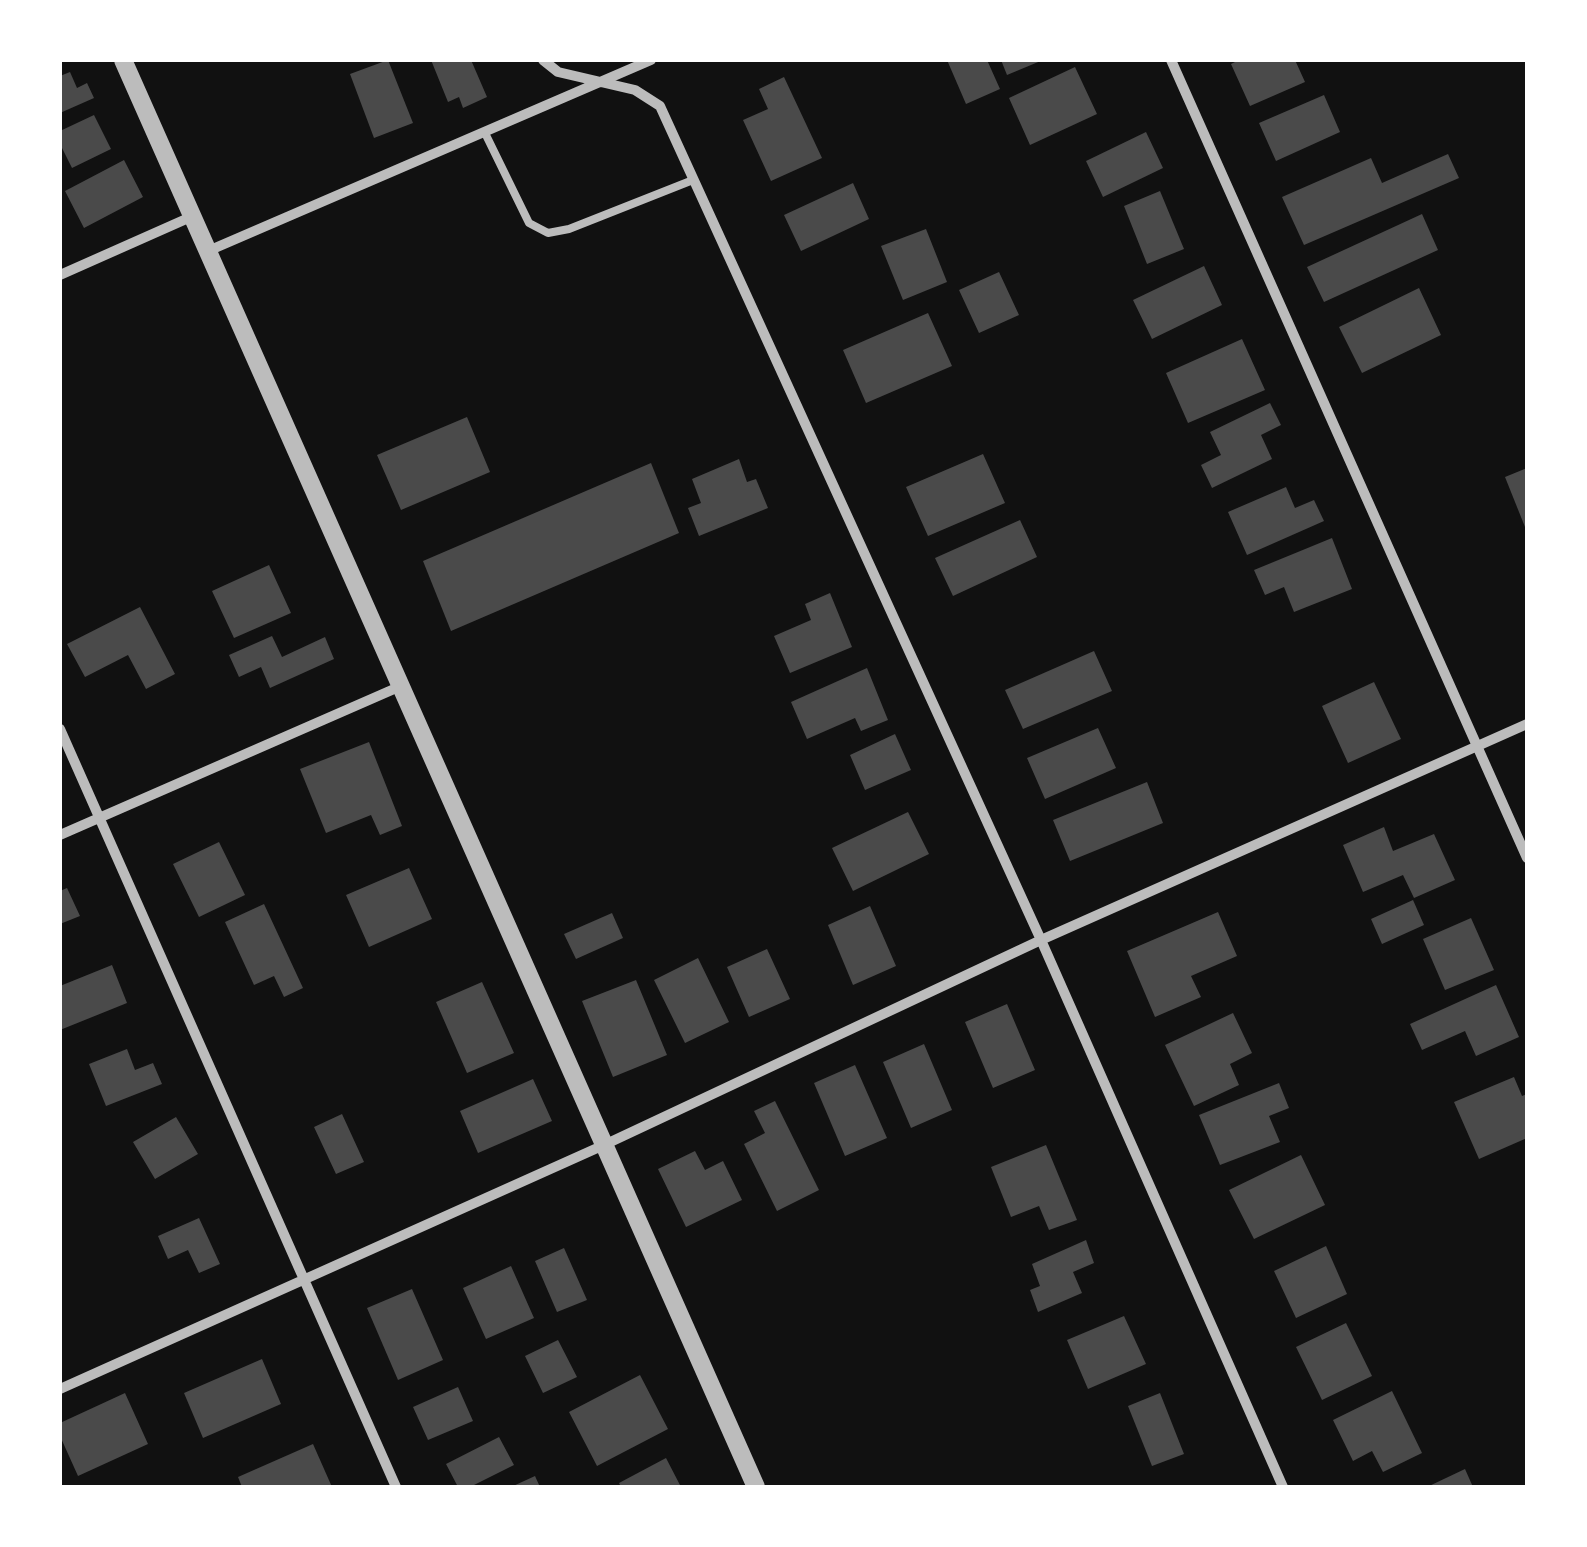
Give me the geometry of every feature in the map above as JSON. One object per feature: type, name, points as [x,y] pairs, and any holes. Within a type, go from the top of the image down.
[{"type":"street","points":[[123,60],[756,1487]]},
{"type":"street","points":[[543,60],[558,72],[635,90],[660,106],[1041,940],[1282,1487]]},
{"type":"street","points":[[208,251],[651,60]]},
{"type":"street","points":[[1171,60],[1527,858]]},
{"type":"street","points":[[60,275],[193,216]]},
{"type":"street","points":[[60,836],[401,686]]},
{"type":"street","points":[[60,1389],[604,1145],[1041,940],[1527,724]]},
{"type":"street","points":[[60,730],[396,1487]]},
{"type":"lane","points":[[485,132],[529,223],[548,233],[570,229],[693,180]]},
{"type":"building","points":[[388,60],[413,123],[374,138],[350,74]]},
{"type":"building","points":[[431,60],[471,60],[487,97],[463,108],[459,97],[448,102]]},
{"type":"building","points":[[947,60],[987,60],[1000,89],[966,104]]},
{"type":"building","points":[[1001,60],[1043,60],[1007,75]]},
{"type":"building","points":[[1239,60],[1295,60],[1305,82],[1250,106],[1231,64]]},
{"type":"building","points":[[1075,67],[1097,114],[1030,145],[1009,98]]},
{"type":"building","points":[[70,72],[77,88],[87,83],[94,98],[60,113],[60,76]]},
{"type":"building","points":[[784,77],[822,158],[771,181],[743,120],[768,109],[759,89]]},
{"type":"building","points":[[1324,95],[1340,132],[1276,161],[1259,123]]},
{"type":"building","points":[[94,115],[111,149],[72,168],[60,144],[60,131]]},
{"type":"building","points":[[1146,132],[1163,168],[1103,197],[1086,161]]},
{"type":"building","points":[[1448,154],[1459,178],[1304,245],[1282,197],[1371,158],[1382,183]]},
{"type":"building","points":[[124,160],[143,197],[84,228],[65,191]]},
{"type":"building","points":[[853,183],[869,219],[801,251],[784,215]]},
{"type":"building","points":[[1160,191],[1184,249],[1147,264],[1124,206]]},
{"type":"building","points":[[1422,214],[1438,250],[1324,302],[1307,267]]},
{"type":"building","points":[[926,229],[947,282],[903,300],[881,246]]},
{"type":"building","points":[[1204,266],[1222,305],[1152,339],[1133,300]]},
{"type":"building","points":[[999,272],[1019,315],[979,333],[959,290]]},
{"type":"building","points":[[1419,288],[1441,335],[1362,373],[1339,327]]},
{"type":"building","points":[[928,313],[952,366],[866,403],[843,350]]},
{"type":"building","points":[[1242,339],[1265,390],[1188,423],[1166,373]]},
{"type":"building","points":[[1270,403],[1281,425],[1261,435],[1272,459],[1212,488],[1201,465],[1221,455],[1210,432]]},
{"type":"building","points":[[467,417],[490,472],[401,510],[377,455]]},
{"type":"building","points":[[983,454],[1005,503],[928,536],[906,487]]},
{"type":"building","points":[[739,459],[747,482],[756,479],[768,508],[699,536],[688,508],[701,503],[692,479]]},
{"type":"building","points":[[651,463],[679,533],[451,631],[423,561]]},
{"type":"building","points":[[1527,468],[1527,532],[1505,477]]},
{"type":"building","points":[[1286,487],[1295,508],[1314,500],[1324,521],[1247,555],[1228,512]]},
{"type":"building","points":[[1020,520],[1037,557],[953,596],[935,558]]},
{"type":"building","points":[[1332,538],[1352,589],[1294,612],[1284,587],[1265,595],[1254,570]]},
{"type":"building","points":[[269,565],[291,613],[234,638],[212,591]]},
{"type":"building","points":[[830,593],[852,647],[790,673],[774,636],[811,620],[805,604]]},
{"type":"building","points":[[140,607],[175,674],[146,689],[128,655],[85,677],[67,644]]},
{"type":"building","points":[[272,636],[282,657],[325,637],[334,659],[270,688],[261,667],[239,677],[229,655]]},
{"type":"building","points":[[1094,651],[1112,691],[1023,729],[1005,690]]},
{"type":"building","points":[[867,668],[888,720],[861,731],[855,718],[807,739],[791,702]]},
{"type":"building","points":[[1374,682],[1401,739],[1348,763],[1322,706]]},
{"type":"building","points":[[1098,728],[1116,768],[1045,799],[1027,758]]},
{"type":"building","points":[[895,734],[911,770],[865,790],[850,755]]},
{"type":"building","points":[[369,742],[402,826],[380,835],[371,815],[326,833],[300,769]]},
{"type":"building","points":[[1147,782],[1163,823],[1070,861],[1053,820]]},
{"type":"building","points":[[908,812],[929,854],[853,891],[832,848]]},
{"type":"building","points":[[1384,827],[1393,851],[1434,834],[1455,880],[1414,898],[1403,875],[1363,892],[1343,845]]},
{"type":"building","points":[[219,842],[245,895],[199,917],[173,864]]},
{"type":"building","points":[[409,868],[432,919],[369,947],[346,895]]},
{"type":"building","points":[[67,888],[80,916],[60,924],[60,891]]},
{"type":"building","points":[[1413,900],[1424,925],[1382,944],[1371,919]]},
{"type":"building","points":[[264,904],[303,988],[284,997],[274,976],[254,985],[225,922]]},
{"type":"building","points":[[870,906],[896,966],[853,985],[828,925]]},
{"type":"building","points":[[1218,912],[1237,956],[1191,976],[1201,997],[1155,1017],[1127,951]]},
{"type":"building","points":[[612,913],[623,938],[576,959],[564,934]]},
{"type":"building","points":[[1471,918],[1494,970],[1445,990],[1423,939]]},
{"type":"building","points":[[767,949],[790,999],[749,1017],[727,967]]},
{"type":"building","points":[[698,958],[729,1022],[685,1043],[654,980]]},
{"type":"building","points":[[112,965],[127,1003],[60,1030],[60,986]]},
{"type":"building","points":[[636,980],[667,1055],[613,1077],[582,1001]]},
{"type":"building","points":[[482,982],[514,1053],[467,1073],[436,1002]]},
{"type":"building","points":[[1496,985],[1519,1037],[1476,1056],[1465,1031],[1422,1050],[1410,1024]]},
{"type":"building","points":[[1007,1004],[1035,1070],[993,1088],[965,1022]]},
{"type":"building","points":[[1233,1013],[1252,1053],[1230,1064],[1239,1085],[1194,1106],[1165,1045]]},
{"type":"building","points":[[924,1044],[952,1110],[911,1128],[883,1062]]},
{"type":"building","points":[[127,1049],[135,1070],[153,1063],[162,1084],[106,1106],[89,1064]]},
{"type":"building","points":[[855,1065],[887,1138],[845,1156],[814,1083]]},
{"type":"building","points":[[1514,1077],[1522,1096],[1527,1094],[1527,1138],[1479,1159],[1454,1102]]},
{"type":"building","points":[[533,1079],[552,1121],[478,1153],[460,1111]]},
{"type":"building","points":[[1279,1083],[1289,1108],[1269,1116],[1280,1142],[1220,1165],[1199,1115]]},
{"type":"building","points":[[775,1101],[819,1190],[777,1211],[744,1144],[765,1133],[754,1111]]},
{"type":"building","points":[[342,1114],[364,1162],[336,1174],[314,1127]]},
{"type":"building","points":[[176,1117],[198,1154],[155,1179],[133,1142]]},
{"type":"building","points":[[1046,1145],[1077,1220],[1049,1230],[1039,1206],[1011,1217],[991,1167]]},
{"type":"building","points":[[695,1151],[705,1170],[723,1161],[742,1200],[686,1227],[658,1169]]},
{"type":"building","points":[[1301,1155],[1325,1205],[1254,1239],[1229,1190]]},
{"type":"building","points":[[199,1218],[220,1264],[199,1273],[188,1250],[168,1259],[158,1236]]},
{"type":"building","points":[[1086,1240],[1094,1263],[1073,1272],[1082,1293],[1038,1312],[1030,1290],[1040,1286],[1032,1264]]},
{"type":"building","points":[[1326,1246],[1347,1294],[1296,1318],[1274,1271]]},
{"type":"building","points":[[564,1248],[587,1300],[557,1312],[535,1261]]},
{"type":"building","points":[[511,1266],[534,1318],[486,1339],[463,1288]]},
{"type":"building","points":[[412,1289],[443,1360],[398,1380],[367,1308]]},
{"type":"building","points":[[1124,1316],[1146,1364],[1088,1389],[1067,1340]]},
{"type":"building","points":[[1346,1323],[1372,1376],[1322,1400],[1296,1347]]},
{"type":"building","points":[[558,1340],[577,1377],[543,1393],[525,1356]]},
{"type":"building","points":[[262,1359],[281,1404],[203,1438],[184,1393]]},
{"type":"building","points":[[640,1375],[668,1429],[597,1466],[569,1412]]},
{"type":"building","points":[[458,1387],[473,1421],[428,1440],[413,1407]]},
{"type":"building","points":[[1392,1391],[1422,1453],[1383,1472],[1372,1451],[1353,1461],[1333,1420]]},
{"type":"building","points":[[125,1393],[148,1444],[78,1476],[60,1436],[60,1423]]},
{"type":"building","points":[[1160,1393],[1184,1454],[1152,1466],[1128,1406]]},
{"type":"building","points":[[499,1437],[514,1465],[470,1487],[458,1487],[446,1464]]},
{"type":"building","points":[[313,1444],[332,1487],[242,1487],[238,1477]]},
{"type":"building","points":[[666,1458],[681,1487],[621,1487],[619,1483]]},
{"type":"building","points":[[1465,1469],[1473,1487],[1427,1487]]},
{"type":"building","points":[[535,1476],[540,1487],[511,1487]]}]
